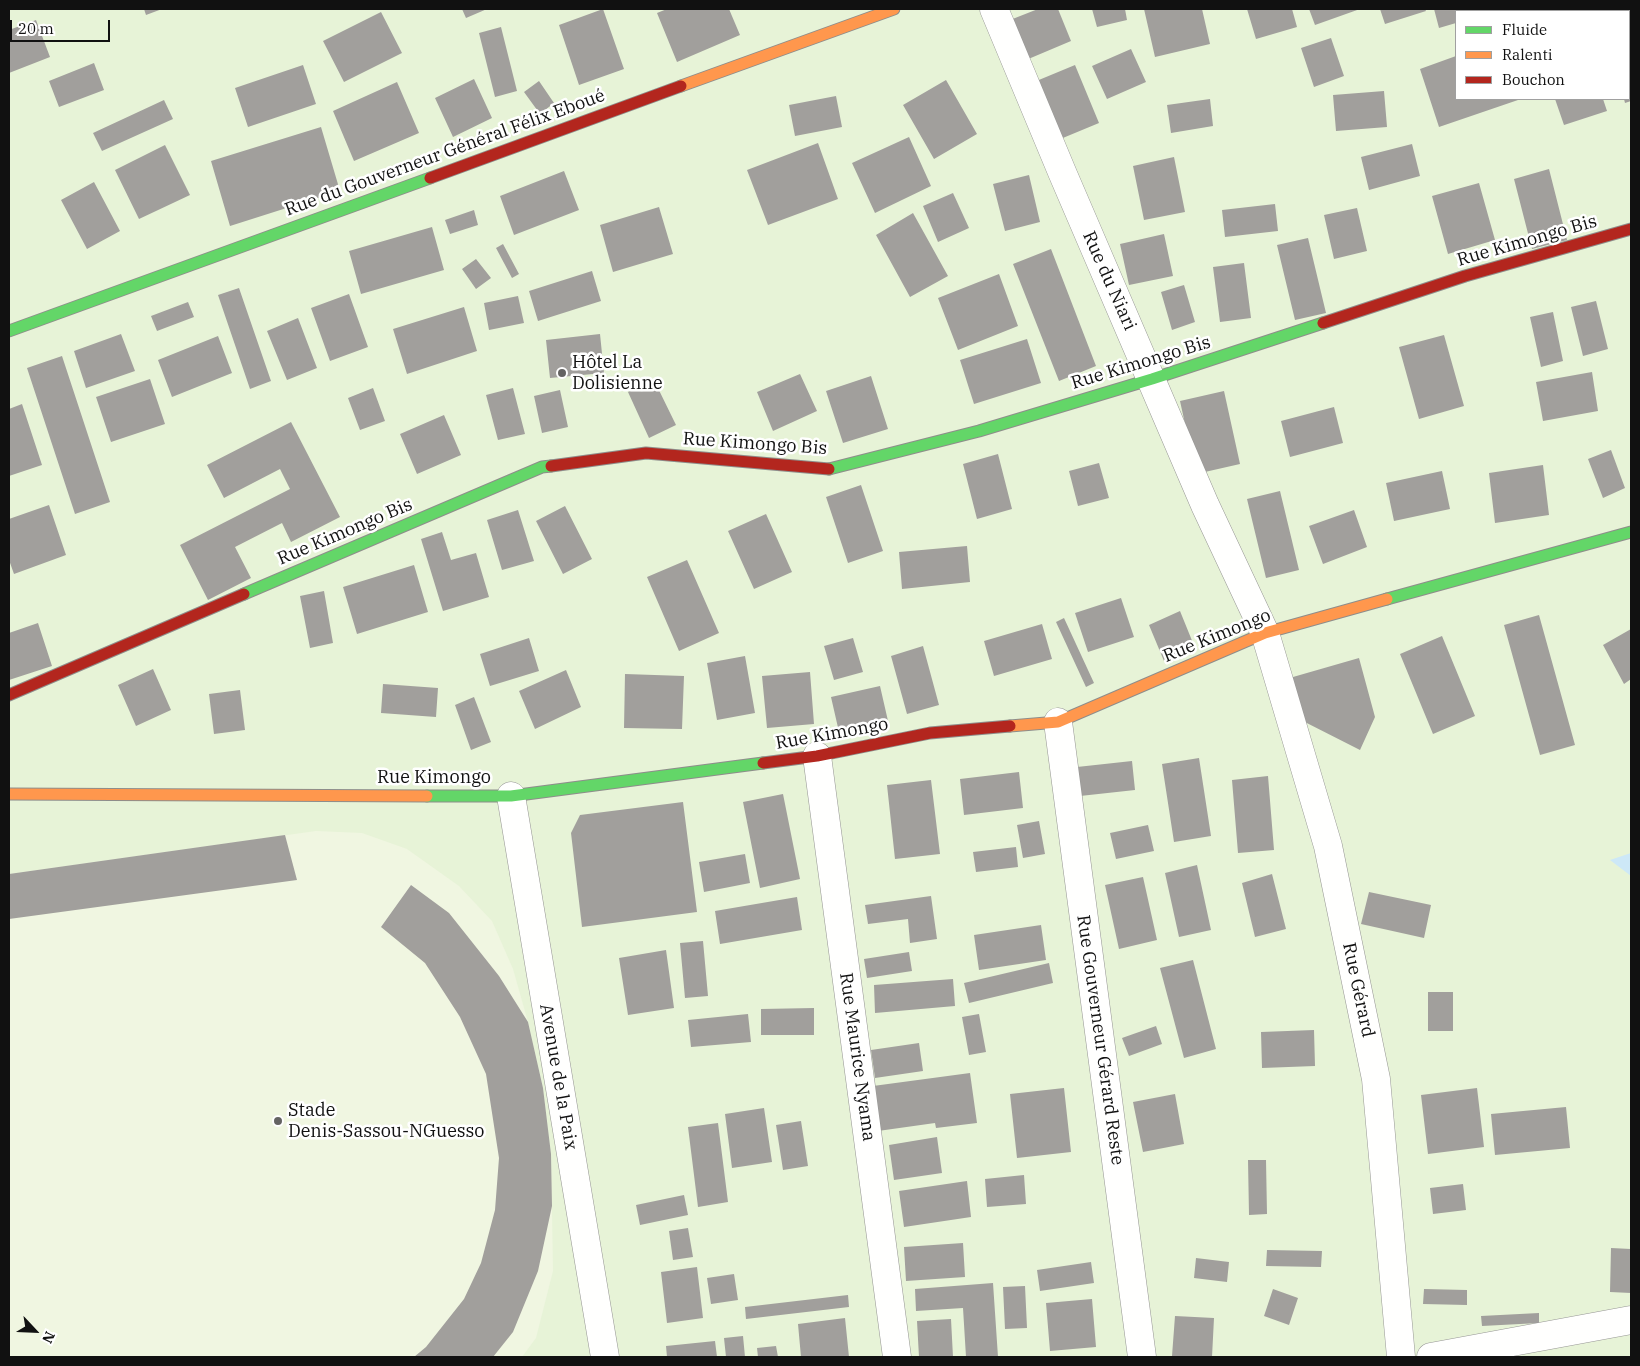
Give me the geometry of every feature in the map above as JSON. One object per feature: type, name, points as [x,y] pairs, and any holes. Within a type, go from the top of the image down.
[{"type":"street","name":"Rue du Gouverneur Général Félix Eboué","points":[[9,331],[894,9]]},
{"type":"street","name":"Rue du Niari","points":[[994,9],[1205,505],[1265,633]]},
{"type":"street","name":"Rue Kimongo Bis","points":[[9,695],[542,467],[646,453],[826,470],[979,431],[1152,379],[1465,276],[1631,229]]},
{"type":"street","name":"Rue Kimongo","points":[[9,794],[510,796],[817,756],[930,733],[1058,722],[1265,633],[1631,532]]},
{"type":"street","name":"Rue Gérard","points":[[1265,633],[1328,846],[1376,1079],[1401,1357]]},
{"type":"street","name":"Rue Gouverneur Gérard Reste","points":[[1058,722],[1142,1357]]},
{"type":"street","name":"Rue Maurice Nyama","points":[[817,756],[897,1357]]},
{"type":"street","name":"Avenue de la Paix","points":[[510,796],[605,1357]]},
{"type":"street","points":[[1431,1357],[1631,1320]]},
{"type":"green space","points":[[9,9],[1631,9],[1631,1357],[9,1357]]},
{"type":"green space","name":"Stade Denis-Sassou-NGuesso","points":[[316,831],[362,833],[407,849],[459,886],[492,921],[513,969],[528,1022],[543,1088],[551,1154],[553,1271],[536,1338],[522,1357],[9,1357],[9,874]]},
{"type":"water","points":[[1631,853],[1631,876],[1610,860]]},
{"type":"building","points":[[144,9],[162,9],[146,15]]},
{"type":"building","points":[[462,9],[487,9],[466,18]]},
{"type":"building","points":[[603,9],[624,69],[579,85],[559,25]]},
{"type":"building","points":[[667,9],[729,9],[740,35],[677,62],[657,13]]},
{"type":"building","points":[[1038,9],[1058,9],[1071,41],[1026,60],[1010,20]]},
{"type":"building","points":[[1092,9],[1125,9],[1127,20],[1097,27]]},
{"type":"building","points":[[1144,9],[1202,9],[1210,44],[1155,57]]},
{"type":"building","points":[[1247,9],[1292,9],[1297,27],[1256,39]]},
{"type":"building","points":[[1309,9],[1360,9],[1315,25]]},
{"type":"building","points":[[1380,9],[1425,9],[1426,11],[1385,24]]},
{"type":"building","points":[[1434,9],[1480,10],[1455,10],[1455,23],[1439,28]]},
{"type":"building","points":[[381,12],[402,53],[344,82],[323,41]]},
{"type":"building","points":[[36,20],[50,57],[9,73],[9,30]]},
{"type":"building","points":[[501,27],[517,91],[495,97],[479,33]]},
{"type":"building","points":[[1331,38],[1344,76],[1314,87],[1301,48]]},
{"type":"building","points":[[1131,49],[1146,82],[1107,99],[1092,66]]},
{"type":"building","points":[[1455,56],[1455,100],[1518,100],[1439,127],[1420,69]]},
{"type":"building","points":[[1630,60],[1631,101],[1625,103],[1624,100],[1630,100]]},
{"type":"building","points":[[94,63],[104,90],[59,107],[49,81]]},
{"type":"building","points":[[303,65],[316,104],[248,127],[235,88]]},
{"type":"building","points":[[1075,65],[1099,123],[1058,140],[1034,82]]},
{"type":"building","points":[[474,79],[492,118],[453,137],[435,98]]},
{"type":"building","points":[[946,80],[977,134],[934,159],[903,105]]},
{"type":"building","points":[[539,81],[554,103],[540,114],[524,92]]},
{"type":"building","points":[[397,82],[419,133],[354,161],[333,111]]},
{"type":"building","points":[[1384,91],[1387,127],[1336,131],[1333,95]]},
{"type":"building","points":[[836,96],[842,127],[795,136],[789,105]]},
{"type":"building","points":[[1210,99],[1213,126],[1171,133],[1167,105]]},
{"type":"building","points":[[164,100],[173,119],[102,151],[93,133]]},
{"type":"building","points":[[1555,100],[1603,100],[1607,111],[1564,125]]},
{"type":"building","points":[[321,127],[340,191],[230,226],[211,161]]},
{"type":"building","points":[[909,137],[931,186],[875,213],[852,163]]},
{"type":"building","points":[[818,143],[838,199],[768,225],[747,170]]},
{"type":"building","points":[[1412,144],[1420,176],[1369,190],[1361,157]]},
{"type":"building","points":[[165,145],[190,195],[139,219],[115,170]]},
{"type":"building","points":[[1174,157],[1185,212],[1144,220],[1133,166]]},
{"type":"building","points":[[1549,169],[1567,240],[1532,249],[1514,179]]},
{"type":"building","points":[[564,171],[579,210],[514,235],[500,196]]},
{"type":"building","points":[[1029,175],[1040,222],[1005,231],[993,184]]},
{"type":"building","points":[[94,182],[120,231],[87,249],[61,200]]},
{"type":"building","points":[[1479,183],[1495,240],[1448,254],[1432,196]]},
{"type":"building","points":[[953,193],[969,228],[938,242],[923,206]]},
{"type":"building","points":[[1275,204],[1278,231],[1225,237],[1222,210]]},
{"type":"building","points":[[659,207],[673,254],[613,272],[600,225]]},
{"type":"building","points":[[1357,208],[1367,251],[1334,259],[1324,215]]},
{"type":"building","points":[[474,210],[478,225],[450,234],[445,220]]},
{"type":"building","points":[[913,213],[948,276],[910,297],[876,235]]},
{"type":"building","points":[[432,227],[444,270],[361,294],[349,251]]},
{"type":"building","points":[[1164,234],[1173,276],[1129,285],[1120,244]]},
{"type":"building","points":[[1308,238],[1326,313],[1295,320],[1277,245]]},
{"type":"building","points":[[503,244],[519,274],[512,278],[496,248]]},
{"type":"building","points":[[1051,249],[1096,366],[1059,381],[1013,264]]},
{"type":"building","points":[[476,259],[491,278],[476,289],[462,269]]},
{"type":"building","points":[[1244,263],[1251,318],[1220,322],[1213,267]]},
{"type":"building","points":[[592,271],[601,301],[538,321],[529,291]]},
{"type":"building","points":[[999,274],[1018,326],[958,350],[938,298]]},
{"type":"building","points":[[1184,285],[1195,322],[1172,330],[1161,292]]},
{"type":"building","points":[[239,288],[271,381],[250,389],[218,295]]},
{"type":"building","points":[[349,294],[368,347],[330,361],[311,308]]},
{"type":"building","points":[[518,296],[524,323],[489,330],[484,303]]},
{"type":"building","points":[[1596,301],[1608,349],[1583,356],[1571,307]]},
{"type":"building","points":[[188,302],[194,317],[157,331],[151,316]]},
{"type":"building","points":[[464,307],[477,351],[407,374],[393,329]]},
{"type":"building","points":[[1553,312],[1563,361],[1541,367],[1530,317]]},
{"type":"building","points":[[298,318],[317,368],[287,380],[267,331]]},
{"type":"building","points":[[121,334],[135,371],[86,388],[74,351]]},
{"type":"building","points":[[600,334],[604,373],[550,378],[546,340]]},
{"type":"building","points":[[1444,335],[1464,406],[1419,419],[1399,347]]},
{"type":"building","points":[[218,336],[232,373],[172,397],[158,360]]},
{"type":"building","points":[[1027,339],[1041,383],[974,404],[960,360]]},
{"type":"building","points":[[62,356],[110,502],[75,514],[27,368]]},
{"type":"building","points":[[1592,372],[1598,411],[1543,421],[1536,382]]},
{"type":"building","points":[[800,374],[817,411],[773,431],[757,392]]},
{"type":"building","points":[[871,376],[888,429],[843,443],[826,391]]},
{"type":"building","points":[[150,379],[165,424],[111,442],[96,397]]},
{"type":"building","points":[[654,380],[676,425],[649,438],[628,392]]},
{"type":"building","points":[[373,388],[385,421],[360,430],[348,398]]},
{"type":"building","points":[[513,388],[525,434],[498,440],[486,395]]},
{"type":"building","points":[[560,390],[568,427],[542,433],[534,396]]},
{"type":"building","points":[[1224,391],[1240,464],[1196,474],[1180,401]]},
{"type":"building","points":[[22,404],[42,465],[9,476],[9,409]]},
{"type":"building","points":[[1334,407],[1343,443],[1290,457],[1281,421]]},
{"type":"building","points":[[444,415],[461,455],[417,474],[400,434]]},
{"type":"building","points":[[291,422],[340,517],[291,542],[282,523],[235,547],[251,578],[208,600],[180,545],[290,489],[280,469],[224,498],[207,465]]},
{"type":"building","points":[[1611,450],[1625,488],[1603,498],[1588,459]]},
{"type":"building","points":[[998,454],[1012,509],[977,519],[963,464]]},
{"type":"building","points":[[1099,463],[1109,498],[1078,506],[1069,471]]},
{"type":"building","points":[[1543,465],[1549,515],[1495,523],[1489,473]]},
{"type":"building","points":[[1442,471],[1450,509],[1394,521],[1386,483]]},
{"type":"building","points":[[861,485],[883,551],[848,563],[826,497]]},
{"type":"building","points":[[1280,491],[1299,570],[1266,578],[1247,499]]},
{"type":"building","points":[[49,505],[66,555],[14,574],[9,560],[9,519]]},
{"type":"building","points":[[565,506],[592,559],[563,574],[536,521]]},
{"type":"building","points":[[518,510],[534,561],[502,570],[487,520]]},
{"type":"building","points":[[1354,510],[1367,547],[1323,564],[1309,526]]},
{"type":"building","points":[[766,514],[792,572],[754,589],[728,531]]},
{"type":"building","points":[[442,532],[451,560],[476,553],[489,597],[443,611],[421,539]]},
{"type":"building","points":[[967,546],[970,582],[902,589],[899,552]]},
{"type":"building","points":[[687,560],[719,633],[679,651],[647,577]]},
{"type":"building","points":[[414,565],[428,612],[357,634],[343,587]]},
{"type":"building","points":[[324,591],[333,643],[310,648],[300,596]]},
{"type":"building","points":[[1121,598],[1134,637],[1088,652],[1075,613]]},
{"type":"building","points":[[1180,611],[1195,648],[1164,661],[1149,625]]},
{"type":"building","points":[[1539,615],[1575,745],[1540,755],[1504,625]]},
{"type":"building","points":[[1064,618],[1094,683],[1086,687],[1056,622]]},
{"type":"building","points":[[38,623],[52,666],[9,680],[9,633]]},
{"type":"building","points":[[1042,624],[1052,659],[994,676],[984,641]]},
{"type":"building","points":[[1631,629],[1631,679],[1624,684],[1603,645]]},
{"type":"building","points":[[1442,636],[1475,716],[1433,734],[1400,654]]},
{"type":"building","points":[[529,638],[539,671],[490,686],[480,654]]},
{"type":"building","points":[[853,638],[863,672],[834,680],[824,646]]},
{"type":"building","points":[[923,646],[939,705],[907,714],[891,656]]},
{"type":"building","points":[[745,656],[755,713],[717,720],[707,663]]},
{"type":"building","points":[[1359,658],[1375,717],[1360,750],[1291,715],[1293,677]]},
{"type":"building","points":[[153,669],[171,710],[136,726],[118,685]]},
{"type":"building","points":[[566,670],[581,707],[535,729],[519,691]]},
{"type":"building","points":[[810,672],[814,724],[767,728],[762,676]]},
{"type":"building","points":[[625,674],[684,676],[682,729],[624,728]]},
{"type":"building","points":[[383,684],[438,688],[436,717],[381,713]]},
{"type":"building","points":[[880,686],[888,721],[839,732],[831,697]]},
{"type":"building","points":[[240,690],[245,730],[214,734],[209,694]]},
{"type":"building","points":[[474,697],[491,742],[471,750],[455,705]]},
{"type":"building","points":[[1199,758],[1211,836],[1174,842],[1162,764]]},
{"type":"building","points":[[1132,761],[1135,790],[1080,796],[1077,767]]},
{"type":"building","points":[[1019,772],[1023,808],[964,815],[960,779]]},
{"type":"building","points":[[1268,776],[1274,850],[1238,853],[1232,780]]},
{"type":"building","points":[[931,780],[940,854],[895,859],[887,785]]},
{"type":"building","points":[[783,794],[800,879],[760,888],[743,802]]},
{"type":"building","points":[[683,802],[697,912],[582,927],[571,833],[580,815]]},
{"type":"building","points":[[1039,821],[1045,854],[1023,858],[1017,825]]},
{"type":"building","points":[[1148,825],[1154,851],[1116,859],[1110,833]]},
{"type":"building","points":[[285,835],[297,880],[9,919],[9,874]]},
{"type":"building","points":[[1016,847],[1018,867],[976,872],[973,852]]},
{"type":"building","points":[[745,854],[750,883],[704,892],[699,862]]},
{"type":"building","points":[[1197,865],[1211,930],[1179,937],[1165,873]]},
{"type":"building","points":[[1272,874],[1286,929],[1255,937],[1242,883]]},
{"type":"building","points":[[1143,877],[1157,940],[1119,949],[1105,885]]},
{"type":"building","points":[[411,885],[449,913],[499,976],[528,1022],[543,1088],[551,1154],[552,1206],[538,1271],[513,1332],[493,1357],[414,1357],[426,1347],[464,1299],[481,1263],[495,1210],[499,1158],[486,1074],[460,1017],[425,963],[381,927]]},
{"type":"building","points":[[1369,892],[1431,905],[1424,938],[1361,924]]},
{"type":"building","points":[[931,896],[937,939],[910,943],[908,919],[868,924],[865,905]]},
{"type":"building","points":[[797,897],[802,930],[720,944],[715,911]]},
{"type":"building","points":[[1041,925],[1046,960],[979,970],[974,935]]},
{"type":"building","points":[[703,941],[708,996],[685,998],[680,943]]},
{"type":"building","points":[[666,950],[674,1008],[628,1015],[619,958]]},
{"type":"building","points":[[909,952],[912,971],[867,978],[864,959]]},
{"type":"building","points":[[1193,960],[1216,1049],[1184,1058],[1160,968]]},
{"type":"building","points":[[1049,963],[1053,983],[969,1003],[964,983]]},
{"type":"building","points":[[953,979],[955,1006],[875,1013],[874,985]]},
{"type":"building","points":[[1428,992],[1453,992],[1453,1031],[1428,1031]]},
{"type":"building","points":[[814,1008],[814,1035],[761,1035],[761,1009]]},
{"type":"building","points":[[748,1014],[751,1042],[691,1047],[688,1020]]},
{"type":"building","points":[[979,1014],[986,1052],[969,1055],[962,1017]]},
{"type":"building","points":[[1156,1026],[1162,1044],[1129,1056],[1122,1038]]},
{"type":"building","points":[[1314,1030],[1315,1066],[1262,1068],[1261,1032]]},
{"type":"building","points":[[919,1043],[923,1071],[875,1078],[871,1050]]},
{"type":"building","points":[[970,1073],[977,1123],[936,1128],[935,1123],[878,1131],[873,1086]]},
{"type":"building","points":[[1064,1088],[1071,1152],[1017,1158],[1010,1094]]},
{"type":"building","points":[[1477,1088],[1484,1147],[1428,1154],[1421,1095]]},
{"type":"building","points":[[1175,1094],[1184,1144],[1143,1152],[1133,1102]]},
{"type":"building","points":[[1566,1107],[1570,1148],[1495,1155],[1491,1114]]},
{"type":"building","points":[[764,1108],[772,1162],[732,1168],[725,1114]]},
{"type":"building","points":[[801,1121],[808,1166],[783,1170],[776,1125]]},
{"type":"building","points":[[718,1123],[728,1202],[698,1207],[688,1127]]},
{"type":"building","points":[[937,1137],[942,1173],[894,1180],[889,1145]]},
{"type":"building","points":[[1248,1160],[1266,1160],[1267,1214],[1249,1215]]},
{"type":"building","points":[[1024,1175],[1026,1204],[987,1207],[985,1179]]},
{"type":"building","points":[[967,1181],[971,1217],[904,1227],[899,1191]]},
{"type":"building","points":[[1463,1184],[1466,1210],[1433,1214],[1430,1188]]},
{"type":"building","points":[[684,1195],[688,1215],[640,1225],[636,1205]]},
{"type":"building","points":[[688,1228],[693,1257],[673,1260],[669,1231]]},
{"type":"building","points":[[963,1243],[965,1277],[906,1281],[904,1247]]},
{"type":"building","points":[[1611,1248],[1631,1249],[1631,1293],[1610,1292]]},
{"type":"building","points":[[1267,1250],[1322,1251],[1321,1267],[1266,1266]]},
{"type":"building","points":[[1196,1258],[1229,1262],[1227,1282],[1194,1278]]},
{"type":"building","points":[[1091,1262],[1094,1283],[1040,1291],[1037,1270]]},
{"type":"building","points":[[697,1267],[703,1318],[667,1323],[661,1272]]},
{"type":"building","points":[[734,1274],[738,1300],[711,1304],[707,1278]]},
{"type":"building","points":[[993,1283],[998,1357],[966,1357],[963,1308],[916,1311],[915,1289]]},
{"type":"building","points":[[1025,1286],[1027,1328],[1005,1329],[1003,1287]]},
{"type":"building","points":[[1273,1289],[1298,1298],[1289,1325],[1264,1316]]},
{"type":"building","points":[[1424,1289],[1467,1290],[1467,1305],[1423,1304]]},
{"type":"building","points":[[848,1295],[849,1307],[746,1319],[745,1307]]},
{"type":"building","points":[[1092,1299],[1096,1347],[1050,1351],[1046,1303]]},
{"type":"building","points":[[1539,1313],[1539,1323],[1482,1326],[1481,1316]]},
{"type":"building","points":[[1175,1316],[1214,1318],[1212,1357],[1172,1356]]},
{"type":"building","points":[[845,1318],[849,1357],[801,1357],[798,1324]]},
{"type":"building","points":[[951,1319],[953,1357],[919,1357],[917,1321]]},
{"type":"building","points":[[743,1336],[745,1357],[726,1357],[724,1338]]},
{"type":"building","points":[[715,1341],[717,1357],[667,1357],[666,1346]]},
{"type":"building","points":[[776,1346],[778,1357],[758,1357],[757,1348]]},
{"type":"traffic: fast","points":[[9,331],[430,178]]},
{"type":"traffic: fast","points":[[829,469],[979,431],[1152,379],[1323,323]]},
{"type":"traffic: fast","points":[[244,594],[542,467],[551,466]]},
{"type":"traffic: fast","points":[[1387,599],[1631,532]]},
{"type":"traffic: fast","points":[[427,796],[511,796],[763,763]]},
{"type":"traffic: slow","points":[[681,86],[894,9]]},
{"type":"traffic: slow","points":[[1010,726],[1058,722],[1265,633],[1387,599]]},
{"type":"traffic: slow","points":[[9,794],[427,796]]},
{"type":"traffic: jam","points":[[430,178],[681,86]]},
{"type":"traffic: jam","points":[[1323,323],[1465,276],[1631,229]]},
{"type":"traffic: jam","points":[[551,466],[646,453],[829,469]]},
{"type":"traffic: jam","points":[[9,695],[244,594]]},
{"type":"traffic: jam","points":[[763,763],[817,756],[930,733],[1010,726]]},
{"type":"place","name":"Hôtel La Dolisienne","points":[[562,373]]},
{"type":"place","name":"Stade Denis-Sassou-NGuesso","points":[[278,1121]]}]
